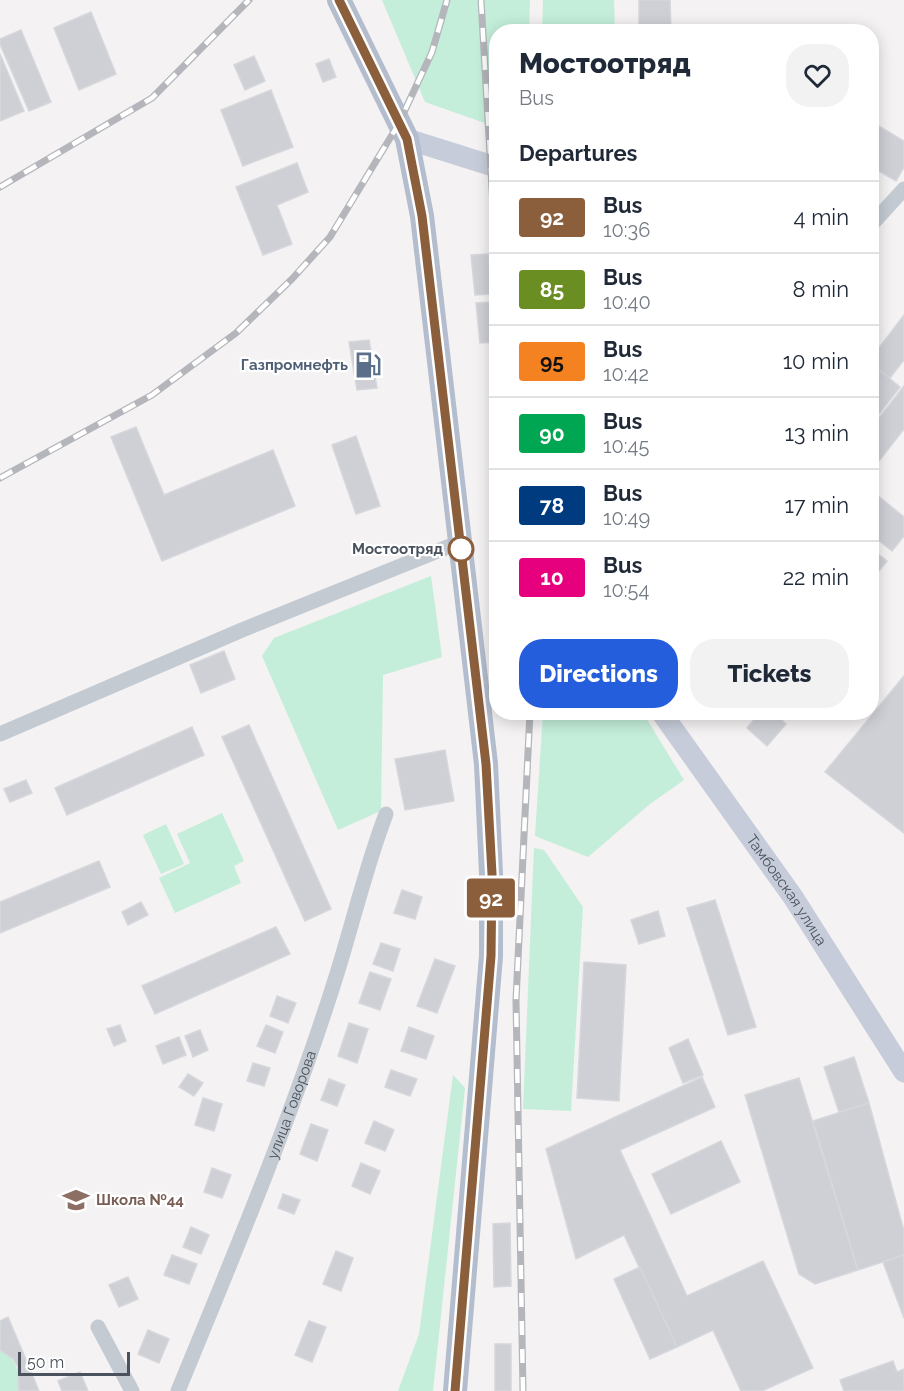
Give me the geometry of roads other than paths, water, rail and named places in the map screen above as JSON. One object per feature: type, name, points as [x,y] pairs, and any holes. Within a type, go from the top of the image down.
[{"type":"main road","points":[[339,0],[407,139],[422,216],[486,764],[492,874],[491,956],[455,1391]]},
{"type":"street","points":[[407,139],[489,165]]},
{"type":"street","points":[[879,216],[904,189]]},
{"type":"street","points":[[0,734],[242,630],[460,542]]},
{"type":"street","name":"Тамбовская улица","points":[[668,720],[793,897],[904,1072]]},
{"type":"street","name":"улица Говорова","points":[[178,1391],[250,1216],[334,984],[373,848],[386,814]]},
{"type":"street","points":[[98,1327],[132,1391]]},
{"type":"railway","points":[[0,187],[152,98],[249,0]]},
{"type":"railway","points":[[0,478],[152,395],[236,333],[292,279],[330,237],[398,125],[432,52],[447,0]]},
{"type":"railway","points":[[481,0],[489,137]]},
{"type":"railway","points":[[523,1391],[516,1000],[530,720]]},
{"type":"place","name":"Газпромнефть","points":[[368,365]]},
{"type":"place","name":"Мостоотряд","points":[[461,549]]},
{"type":"place","name":"Школа №44","points":[[76,1200]]}]
